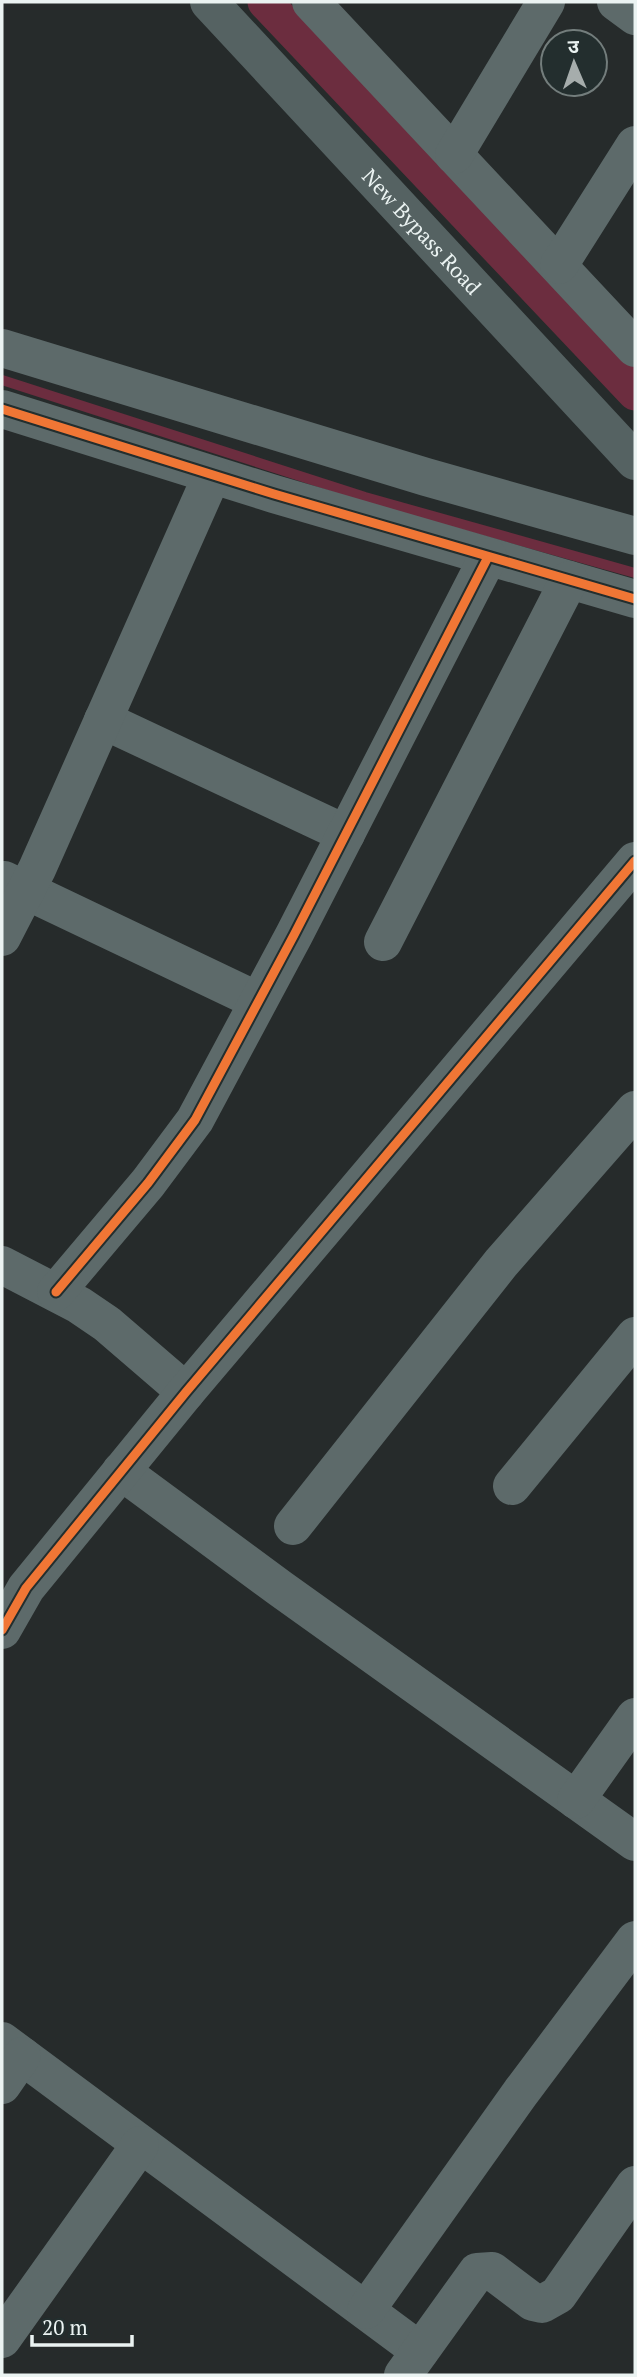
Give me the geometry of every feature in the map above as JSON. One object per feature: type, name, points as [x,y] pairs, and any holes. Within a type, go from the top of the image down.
[{"type":"main road","name":"New Bypass Road","points":[[209,2],[635,461]]},
{"type":"street","points":[[311,2],[635,348]]},
{"type":"street","points":[[454,155],[546,2]]},
{"type":"street","points":[[616,2],[635,16]]},
{"type":"street","points":[[559,265],[635,145]]},
{"type":"street","points":[[2,348],[426,477],[635,536]]},
{"type":"street","points":[[2,409],[212,475],[635,599]]},
{"type":"street","points":[[2,937],[13,885],[103,720],[212,475]]},
{"type":"street","points":[[56,1292],[148,1183],[194,1120],[346,834],[488,556]]},
{"type":"street","points":[[383,942],[569,580]]},
{"type":"street","points":[[103,720],[346,834]]},
{"type":"street","points":[[2,1630],[26,1588],[186,1392],[635,861]]},
{"type":"street","points":[[13,885],[258,1001]]},
{"type":"street","points":[[293,1526],[493,1274],[635,1110]]},
{"type":"street","points":[[2,1265],[56,1292],[107,1324],[186,1392]]},
{"type":"street","points":[[512,1486],[635,1336]]},
{"type":"street","points":[[121,1471],[281,1590],[635,1842]]},
{"type":"street","points":[[576,1800],[635,1717]]},
{"type":"street","points":[[366,2310],[521,2092],[635,1940]]},
{"type":"street","points":[[9,2060],[140,2145],[366,2310],[411,2363],[477,2272],[492,2271],[533,2302],[542,2304],[551,2301],[558,2295],[635,2185]]},
{"type":"street","points":[[2,2339],[140,2145]]},
{"type":"waterway","points":[[265,2],[635,393]]},
{"type":"waterway","points":[[2,380],[365,497],[635,573]]},
{"type":"cycle path","points":[[2,409],[274,494],[635,599]]},
{"type":"cycle path","points":[[56,1292],[148,1183],[195,1120],[294,935],[488,557]]},
{"type":"cycle path","points":[[2,1630],[26,1588],[186,1392],[635,861]]}]
